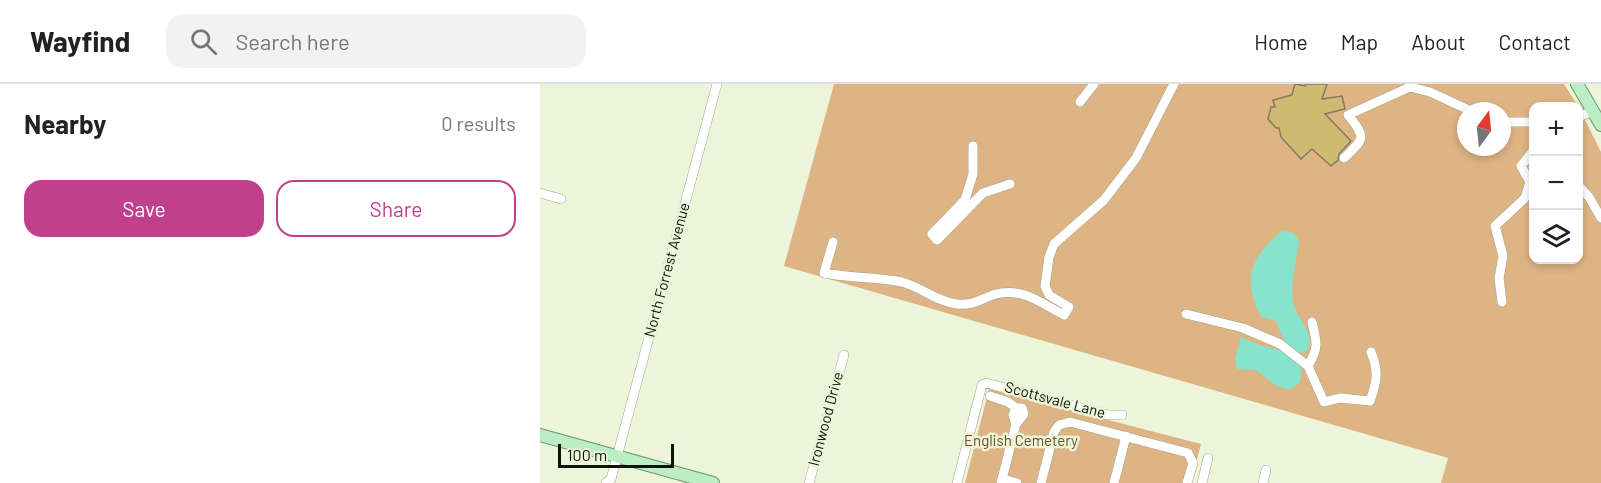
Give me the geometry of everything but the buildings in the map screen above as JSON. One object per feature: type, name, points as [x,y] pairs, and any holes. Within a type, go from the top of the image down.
[{"type":"main road","points":[[1577,84],[1601,125]]},
{"type":"main road","points":[[540,435],[713,483]]},
{"type":"street","name":"North Forrest Avenue","points":[[609,481],[717,84]]},
{"type":"street","points":[[1080,102],[1094,84]]},
{"type":"street","points":[[833,242],[825,273],[903,282],[943,301],[956,304],[969,304],[1002,293],[1028,294],[1064,315],[1069,308],[1049,295],[1045,286],[1049,256],[1054,244],[1104,200],[1136,158],[1174,84]]},
{"type":"street","points":[[1344,158],[1360,142],[1362,136],[1359,128],[1348,115],[1410,87],[1440,95],[1457,104]]},
{"type":"street","points":[[1583,115],[1593,111]]},
{"type":"street","points":[[1511,122],[1529,122]]},
{"type":"street","points":[[973,146],[973,174],[965,200],[932,234],[937,240],[983,193],[1010,184]]},
{"type":"street","points":[[1502,302],[1499,278],[1503,256],[1495,226],[1525,198],[1530,182],[1521,166],[1529,156]]},
{"type":"street","points":[[1583,190],[1601,218]]},
{"type":"street","points":[[540,193],[561,199]]},
{"type":"street","points":[[1028,294],[1045,282]]},
{"type":"street","points":[[1186,314],[1243,328],[1280,344],[1308,366],[1324,402],[1340,398],[1370,401],[1377,380],[1376,366],[1371,352]]},
{"type":"street","points":[[1308,366],[1316,352],[1312,322]]},
{"type":"street","name":"Ironwood Drive","points":[[808,483],[844,355]]},
{"type":"street","name":"Scottsvale Lane","points":[[957,483],[982,385],[986,383],[1108,415],[1122,415]]},
{"type":"street","points":[[990,396],[1022,408],[1024,414],[1016,424],[1001,481],[1017,483]]},
{"type":"street","points":[[1041,483],[1054,432],[1062,423],[1070,422],[1188,453],[1192,463],[1187,483]]},
{"type":"street","points":[[1114,483],[1126,436]]},
{"type":"street","points":[[1202,483],[1208,458]]},
{"type":"street","points":[[1263,483],[1266,470]]},
{"type":"street","points":[[609,481],[622,483]]},
{"type":"green space","points":[[834,84],[1564,84],[1575,102],[1529,102],[1529,264],[1583,264],[1583,116],[1601,152],[1601,483],[1441,483],[1448,458],[784,266]]},
{"type":"green space","name":"English Cemetery","points":[[989,389],[1201,444],[1191,483],[965,483]]},
{"type":"water","points":[[1282,231],[1292,233],[1299,240],[1292,294],[1295,309],[1308,333],[1309,346],[1305,353],[1298,352],[1289,346],[1275,320],[1261,317],[1252,291],[1252,270],[1256,260]]},
{"type":"water","points":[[1241,337],[1256,344],[1286,352],[1302,368],[1300,382],[1289,390],[1277,386],[1256,370],[1237,369],[1235,358]]}]
